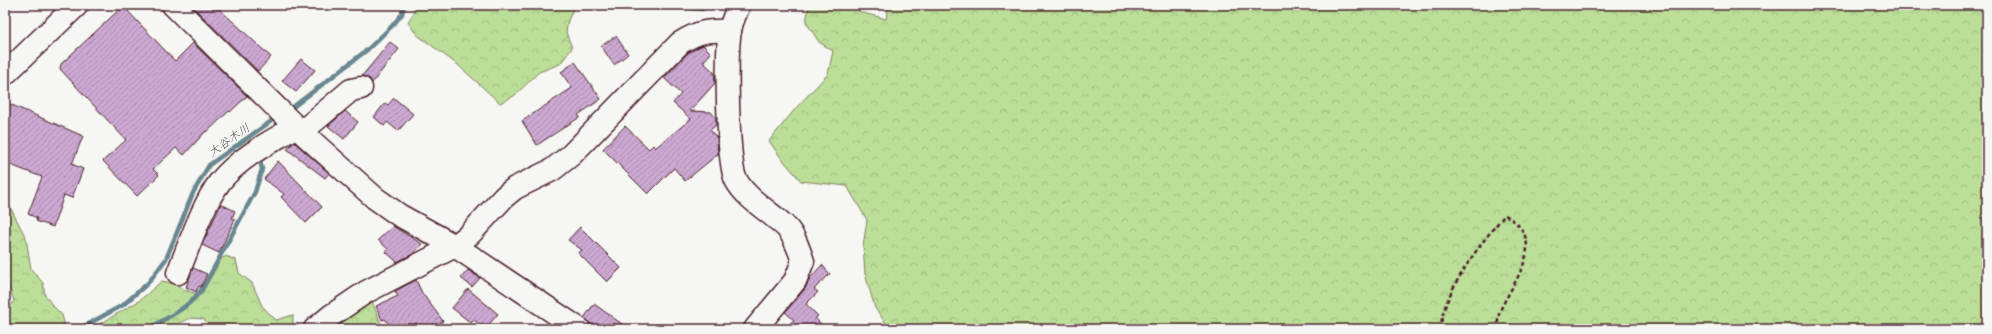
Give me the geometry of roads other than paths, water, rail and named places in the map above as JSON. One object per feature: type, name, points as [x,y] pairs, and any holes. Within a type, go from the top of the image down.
[{"type":"street","points":[[5,74],[77,5]]},
{"type":"street","points":[[173,5],[291,121],[375,198],[400,215],[455,246],[579,329]]},
{"type":"street","points":[[739,5],[730,31],[728,100],[732,169],[736,180],[746,192],[788,229],[797,245],[803,261],[795,281],[755,329]]},
{"type":"street","points":[[315,329],[332,315],[366,292],[455,246],[470,234],[504,196],[515,188],[552,170],[571,155],[680,43],[696,33],[709,30],[730,31]]},
{"type":"street","points":[[291,121],[305,128],[351,90],[361,88]]},
{"type":"street","points":[[178,273],[210,198],[219,182],[291,121]]},
{"type":"waterway","name":"大谷木川","points":[[289,110],[367,50],[402,14],[404,5]]},
{"type":"waterway","name":"大谷木川","points":[[668,5],[702,9],[703,5]]},
{"type":"waterway","name":"大谷木川","points":[[79,329],[123,305],[148,283],[166,259],[193,193],[209,165],[277,117]]},
{"type":"waterway","points":[[148,329],[186,306],[204,286],[255,192],[262,169],[259,157]]}]
